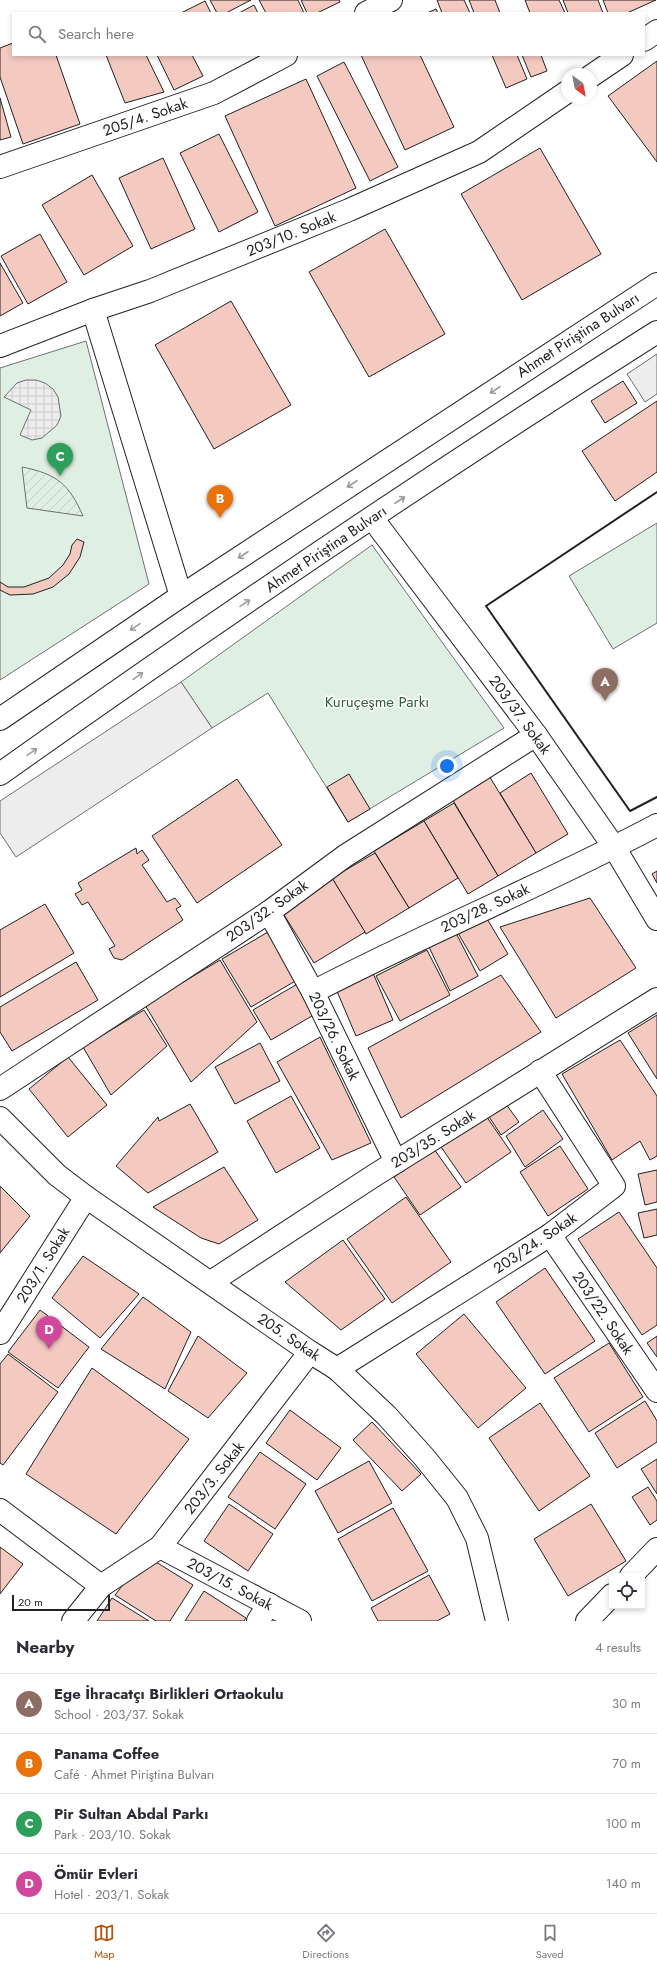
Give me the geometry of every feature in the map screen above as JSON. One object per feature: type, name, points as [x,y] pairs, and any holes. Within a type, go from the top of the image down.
[{"type":"street","points":[[368,12],[391,0]]},
{"type":"street","points":[[645,39],[657,31]]},
{"type":"street","name":"205/4. Sokak","points":[[0,167],[214,93],[284,56]]},
{"type":"street","points":[[597,72],[621,56]]},
{"type":"street","name":"203/10. Sokak","points":[[0,346],[150,290],[349,210],[479,152],[561,96]]},
{"type":"street","name":"Ahmet Piriştina Bulvarı","points":[[0,719],[181,596],[657,284]]},
{"type":"street","points":[[93,310],[181,596]]},
{"type":"street","name":"Ahmet Piriştina Bulvarı","points":[[0,774],[164,657],[372,518],[657,332]]},
{"type":"street","name":"203/37. Sokak","points":[[372,518],[536,736],[614,848],[657,919]]},
{"type":"street","name":"203/32. Sokak","points":[[0,1089],[268,912],[345,856],[536,736]]},
{"type":"street","name":"203/28. Sokak","points":[[312,992],[385,954],[614,848],[657,825]]},
{"type":"street","name":"203/26. Sokak","points":[[268,912],[312,992],[396,1162]]},
{"type":"street","name":"203/35. Sokak","points":[[211,1282],[396,1162],[657,999]]},
{"type":"street","name":"203/24. Sokak","points":[[337,1369],[550,1235],[614,1186],[540,1071]]},
{"type":"street","name":"205. Sokak","points":[[0,1118],[57,1175],[86,1197],[211,1282],[310,1352],[337,1369],[386,1415],[424,1457],[456,1498],[477,1538],[497,1621]]},
{"type":"street","name":"203/1. Sokak","points":[[0,1333],[86,1197]]},
{"type":"street","name":"203/22. Sokak","points":[[550,1235],[657,1391]]},
{"type":"street","name":"203/3. Sokak","points":[[73,1621],[101,1586],[160,1547],[310,1352]]},
{"type":"street","points":[[0,1510],[101,1586]]},
{"type":"street","name":"203/15. Sokak","points":[[160,1547],[263,1613],[300,1621]]},
{"type":"street","points":[[634,1573],[657,1549]]},
{"type":"street","points":[[587,1621],[609,1598]]},
{"type":"green space","points":[[86,341],[149,584],[0,680],[0,368]]},
{"type":"green space","points":[[22,467],[44,473],[60,482],[67,488],[83,516],[27,508]]},
{"type":"green space","points":[[657,523],[657,623],[613,649],[569,576]]},
{"type":"green space","name":"Kuruçeşme Parkı","points":[[372,545],[504,728],[348,822],[268,693],[212,728],[181,682]]},
{"type":"shaded area","points":[[657,354],[657,394],[645,402],[627,374]]},
{"type":"shaded area","points":[[26,380],[36,380],[45,383],[53,389],[58,397],[61,416],[57,425],[42,438],[32,440],[20,435],[31,410],[4,397],[17,383]]},
{"type":"shaded area","points":[[181,682],[212,728],[16,857],[0,833],[0,801]]},
{"type":"building","points":[[210,0],[251,0],[228,12],[216,12]]},
{"type":"building","points":[[259,0],[298,0],[304,12],[265,12]]},
{"type":"building","points":[[301,0],[339,0],[340,2],[319,12],[307,12]]},
{"type":"building","points":[[437,0],[464,0],[470,12],[442,12]]},
{"type":"building","points":[[469,0],[495,0],[500,12],[474,12]]},
{"type":"building","points":[[525,0],[559,0],[565,12],[530,12]]},
{"type":"building","points":[[563,0],[598,0],[603,12],[568,12]]},
{"type":"building","points":[[603,0],[656,0],[629,12],[608,12]]},
{"type":"building","points":[[205,1],[210,12],[183,12]]},
{"type":"building","points":[[254,5],[258,12],[241,12]]},
{"type":"building","points":[[436,9],[438,12],[429,12]]},
{"type":"building","points":[[12,43],[12,56],[56,56],[80,124],[23,144],[0,77],[0,48]]},
{"type":"building","points":[[106,56],[146,56],[164,92],[125,103]]},
{"type":"building","points":[[157,56],[193,56],[203,76],[174,90]]},
{"type":"building","points":[[361,56],[420,56],[454,127],[405,150]]},
{"type":"building","points":[[492,56],[517,56],[527,79],[506,88]]},
{"type":"building","points":[[522,56],[541,56],[547,71],[531,77]]},
{"type":"building","points":[[657,61],[657,162],[608,96]]},
{"type":"building","points":[[344,62],[398,167],[370,181],[317,76]]},
{"type":"building","points":[[306,79],[356,188],[275,226],[225,116]]},
{"type":"building","points":[[0,98],[11,137],[0,140]]},
{"type":"building","points":[[219,134],[258,212],[219,232],[180,153]]},
{"type":"building","points":[[540,148],[601,254],[522,300],[461,194]]},
{"type":"building","points":[[163,158],[195,229],[151,249],[119,178]]},
{"type":"building","points":[[92,175],[133,246],[84,275],[42,205]]},
{"type":"building","points":[[385,229],[445,334],[369,377],[309,272]]},
{"type":"building","points":[[40,234],[67,282],[28,304],[1,256]]},
{"type":"building","points":[[0,263],[23,303],[0,316]]},
{"type":"building","points":[[231,301],[291,405],[214,449],[155,345]]},
{"type":"building","points":[[623,381],[637,403],[605,423],[591,401]]},
{"type":"building","points":[[657,401],[657,472],[615,501],[582,451]]},
{"type":"building","points":[[77,539],[84,542],[80,557],[69,574],[53,587],[33,594],[10,595],[0,590],[0,582],[8,587],[24,587],[49,578],[63,565],[70,554],[72,545]]},
{"type":"building","points":[[531,773],[568,834],[536,853],[500,793]]},
{"type":"building","points":[[349,774],[370,809],[348,822],[327,787]]},
{"type":"building","points":[[488,774],[536,853],[498,876],[451,797]]},
{"type":"building","points":[[237,779],[282,845],[197,903],[152,836]]},
{"type":"building","points":[[454,803],[498,876],[468,894],[424,821]]},
{"type":"building","points":[[424,821],[458,878],[409,908],[374,851]]},
{"type":"building","points":[[136,848],[137,854],[142,850],[149,860],[142,865],[167,902],[175,898],[181,906],[176,909],[183,920],[122,960],[114,958],[109,949],[115,946],[88,902],[82,905],[75,894],[82,890],[78,883]]},
{"type":"building","points":[[375,853],[409,908],[366,934],[332,878]]},
{"type":"building","points":[[657,871],[657,883],[652,874]]},
{"type":"building","points":[[332,878],[365,932],[314,963],[281,910]]},
{"type":"building","points":[[590,898],[636,968],[556,1018],[500,927]]},
{"type":"building","points":[[45,904],[74,953],[0,997],[0,930]]},
{"type":"building","points":[[486,917],[508,954],[480,971],[458,933]]},
{"type":"building","points":[[268,932],[297,980],[251,1007],[222,959]]},
{"type":"building","points":[[456,933],[478,976],[450,991],[429,947]]},
{"type":"building","points":[[427,950],[450,995],[400,1021],[376,976]]},
{"type":"building","points":[[220,960],[257,1022],[191,1082],[145,1005]]},
{"type":"building","points":[[76,962],[98,1000],[12,1051],[0,1032],[0,1007]]},
{"type":"building","points":[[373,973],[393,1020],[356,1036],[336,989]]},
{"type":"building","points":[[501,975],[541,1032],[401,1118],[368,1048]]},
{"type":"building","points":[[299,983],[317,1013],[271,1040],[253,1010]]},
{"type":"building","points":[[144,1010],[167,1046],[111,1095],[83,1047]]},
{"type":"building","points":[[657,1015],[657,1079],[628,1033]]},
{"type":"building","points":[[320,1037],[371,1143],[332,1160],[277,1062]]},
{"type":"building","points":[[620,1040],[657,1096],[657,1156],[650,1160],[640,1141],[612,1160],[562,1074]]},
{"type":"building","points":[[260,1043],[280,1081],[235,1104],[215,1067]]},
{"type":"building","points":[[68,1057],[107,1105],[68,1137],[29,1089]]},
{"type":"building","points":[[291,1096],[320,1148],[276,1173],[247,1121]]},
{"type":"building","points":[[503,1100],[519,1122],[501,1135],[486,1112]]},
{"type":"building","points":[[190,1104],[218,1152],[148,1193],[116,1166],[158,1117],[159,1121]]},
{"type":"building","points":[[543,1110],[563,1139],[525,1167],[506,1136]]},
{"type":"building","points":[[484,1113],[511,1152],[466,1183],[439,1144]]},
{"type":"building","points":[[560,1146],[588,1189],[548,1216],[520,1172]]},
{"type":"building","points":[[434,1149],[461,1187],[420,1215],[394,1177]]},
{"type":"building","points":[[224,1167],[258,1220],[219,1244],[201,1238],[153,1207]]},
{"type":"building","points":[[657,1170],[657,1202],[645,1205],[638,1174]]},
{"type":"building","points":[[0,1186],[30,1216],[0,1253]]},
{"type":"building","points":[[406,1197],[451,1262],[392,1303],[347,1239]]},
{"type":"building","points":[[657,1209],[657,1235],[644,1238],[638,1213]]},
{"type":"building","points":[[619,1212],[657,1268],[657,1325],[642,1335],[578,1239]]},
{"type":"building","points":[[343,1240],[385,1299],[341,1330],[285,1282]]},
{"type":"building","points":[[83,1256],[139,1294],[100,1338],[52,1298]]},
{"type":"building","points":[[545,1268],[595,1341],[545,1374],[496,1302]]},
{"type":"building","points":[[143,1297],[191,1332],[165,1389],[101,1349]]},
{"type":"building","points":[[40,1310],[89,1347],[58,1388],[8,1352]]},
{"type":"building","points":[[464,1314],[526,1388],[478,1428],[416,1354]]},
{"type":"building","points":[[198,1336],[247,1373],[208,1418],[168,1391]]},
{"type":"building","points":[[657,1336],[657,1357],[647,1343]]},
{"type":"building","points":[[609,1343],[643,1397],[589,1432],[554,1378]]},
{"type":"building","points":[[8,1354],[58,1392],[3,1465],[0,1463],[0,1364]]},
{"type":"building","points":[[92,1368],[189,1439],[116,1534],[26,1474]]},
{"type":"building","points":[[645,1401],[657,1421],[657,1442],[617,1468],[595,1433]]},
{"type":"building","points":[[540,1403],[590,1476],[539,1511],[489,1438]]},
{"type":"building","points":[[290,1410],[341,1448],[317,1480],[266,1443]]},
{"type":"building","points":[[372,1422],[421,1474],[402,1491],[353,1440]]},
{"type":"building","points":[[260,1452],[306,1484],[275,1529],[228,1497]]},
{"type":"building","points":[[657,1459],[657,1494],[641,1469]]},
{"type":"building","points":[[369,1461],[392,1503],[338,1533],[315,1491]]},
{"type":"building","points":[[648,1487],[657,1501],[657,1520],[650,1525],[632,1497]]},
{"type":"building","points":[[229,1504],[273,1534],[248,1571],[204,1541]]},
{"type":"building","points":[[591,1504],[626,1561],[568,1596],[534,1539]]},
{"type":"building","points":[[393,1508],[428,1571],[372,1601],[338,1539]]},
{"type":"building","points":[[0,1547],[23,1564],[0,1594]]},
{"type":"building","points":[[156,1562],[193,1585],[170,1621],[156,1621],[115,1595],[129,1577]]},
{"type":"building","points":[[429,1575],[450,1614],[437,1621],[378,1621],[371,1608]]},
{"type":"building","points":[[204,1591],[246,1618],[244,1621],[185,1621]]},
{"type":"building","points":[[112,1598],[149,1621],[97,1621]]},
{"type":"wall","points":[[657,492],[486,606],[630,811],[657,797]]},
{"type":"place","name":"Pir Sultan Abdal Parkı","points":[[60,476]]},
{"type":"place","name":"Panama Coffee","points":[[220,518]]},
{"type":"place","name":"Ege İhracatçı Birlikleri Ortaokulu","points":[[605,701]]},
{"type":"place","name":"Ömür Evleri","points":[[49,1349]]}]
